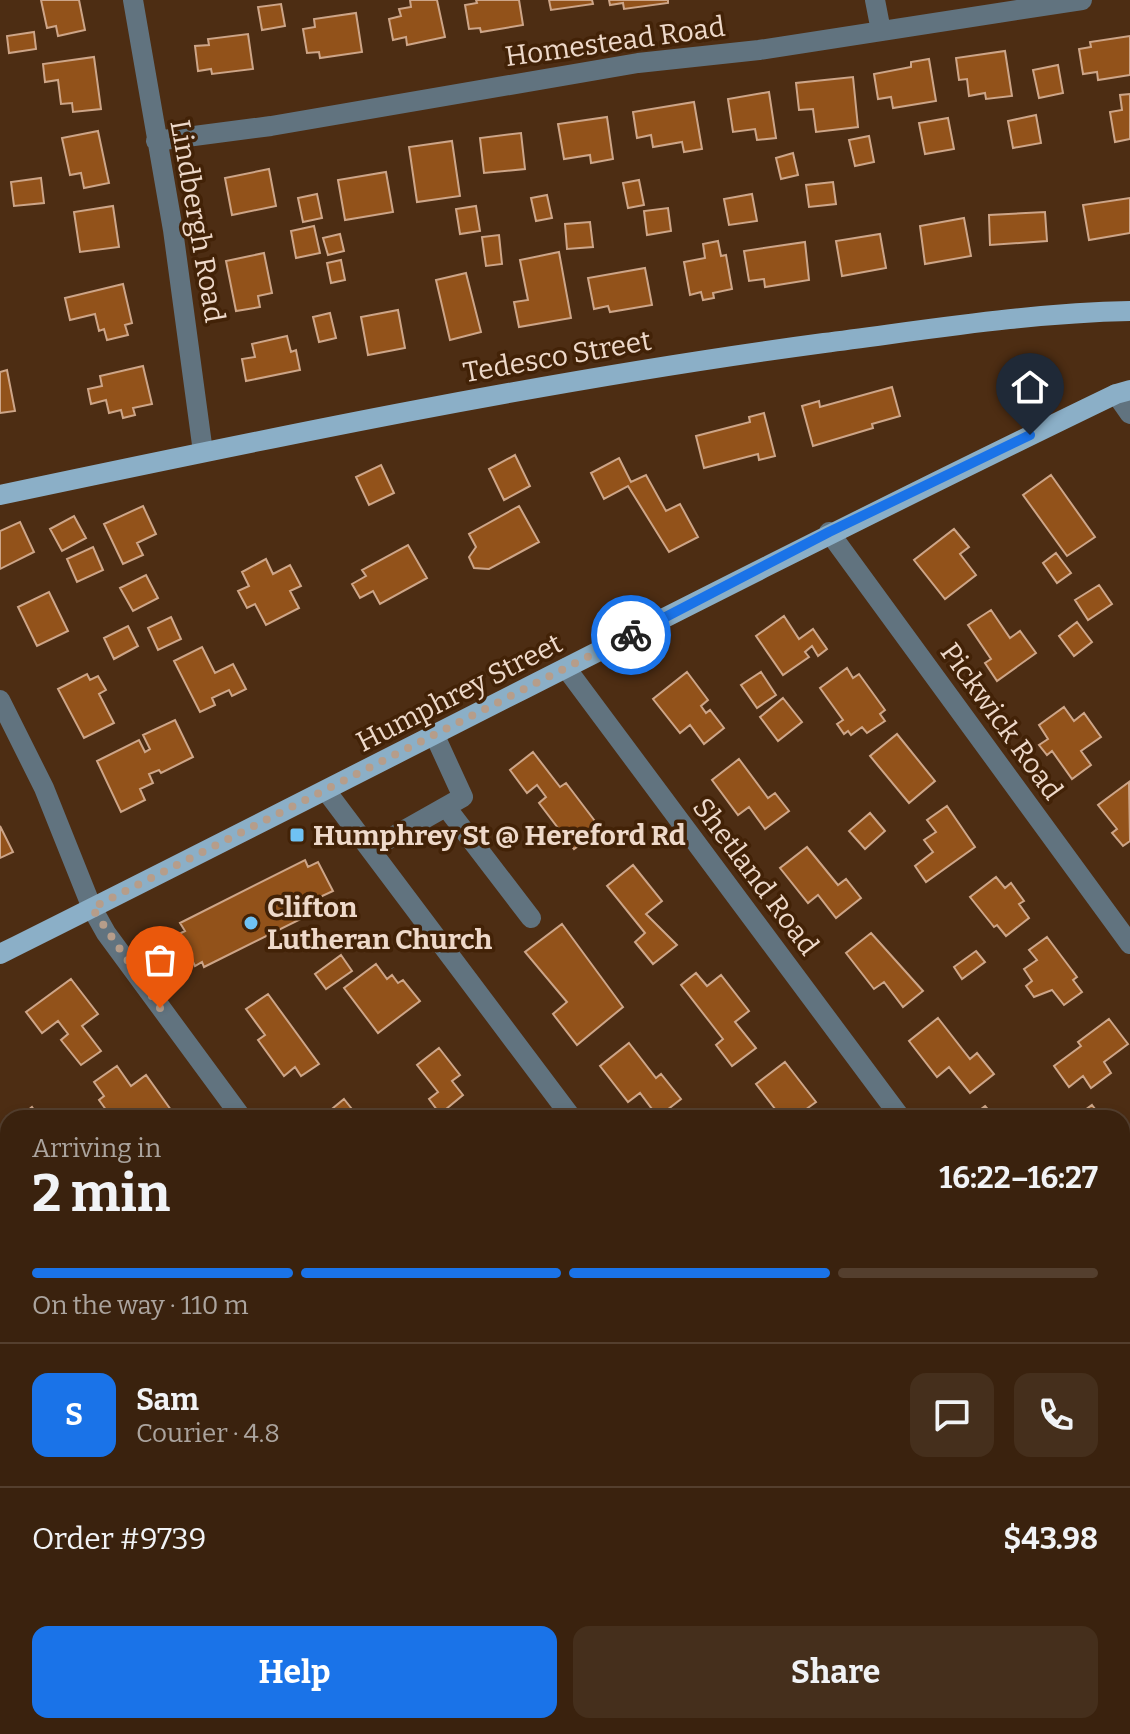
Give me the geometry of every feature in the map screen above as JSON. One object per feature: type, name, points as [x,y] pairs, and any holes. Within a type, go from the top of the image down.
[{"type":"main road","name":"Tedesco Street","points":[[0,495],[362,418],[751,352],[1058,313],[1130,311]]},
{"type":"main road","name":"Humphrey Street","points":[[0,954],[327,792],[829,532],[1123,392],[1130,378]]},
{"type":"street","name":"Lindbergh Road","points":[[133,0],[173,230],[203,452]]},
{"type":"street","points":[[875,0],[881,31]]},
{"type":"street","name":"Homestead Road","points":[[156,141],[271,126],[622,65],[881,31],[1082,0]]},
{"type":"street","points":[[1123,392],[1130,414]]},
{"type":"street","name":"Pickwick Road","points":[[829,532],[1130,944]]},
{"type":"street","name":"Shetland Road","points":[[566,668],[895,1110]]},
{"type":"street","points":[[0,700],[44,788],[92,908],[115,945],[236,1110]]},
{"type":"street","points":[[371,849],[463,797],[435,736]]},
{"type":"street","points":[[327,792],[566,1110]]},
{"type":"street","points":[[446,807],[531,918]]},
{"type":"building","points":[[41,0],[79,0],[85,30],[58,36],[56,26],[47,28]]},
{"type":"building","points":[[410,0],[437,0],[445,37],[407,45],[406,37],[393,40],[389,19],[401,16],[399,9],[411,7]]},
{"type":"building","points":[[476,0],[519,0],[523,25],[481,32],[480,28],[469,29],[465,5],[477,3]]},
{"type":"building","points":[[549,0],[592,0],[593,4],[551,10]]},
{"type":"building","points":[[609,0],[668,0],[668,3],[624,9],[623,3],[610,5]]},
{"type":"building","points":[[281,4],[285,26],[262,30],[258,7]]},
{"type":"building","points":[[356,13],[362,52],[320,58],[319,52],[307,53],[303,29],[315,27],[314,19]]},
{"type":"building","points":[[34,32],[36,49],[9,53],[7,36]]},
{"type":"building","points":[[248,34],[253,69],[212,74],[211,69],[198,71],[195,46],[209,45],[208,39]]},
{"type":"building","points":[[1130,36],[1130,75],[1098,80],[1097,72],[1083,74],[1079,49],[1091,47],[1090,42]]},
{"type":"building","points":[[1005,51],[1012,96],[986,99],[985,93],[969,96],[967,79],[959,80],[956,58]]},
{"type":"building","points":[[94,57],[101,109],[73,112],[72,103],[61,104],[58,80],[45,82],[43,64]]},
{"type":"building","points":[[929,59],[936,101],[893,108],[891,97],[878,99],[874,74],[911,67],[911,62]]},
{"type":"building","points":[[1058,65],[1063,93],[1039,98],[1033,70]]},
{"type":"building","points":[[853,77],[858,127],[816,132],[813,109],[799,110],[796,83]]},
{"type":"building","points":[[769,92],[776,138],[757,140],[755,129],[733,132],[728,99]]},
{"type":"building","points":[[1130,94],[1130,139],[1115,142],[1110,112],[1122,110],[1120,95]]},
{"type":"building","points":[[694,102],[702,149],[684,152],[682,142],[653,147],[651,135],[637,138],[633,112]]},
{"type":"building","points":[[1036,115],[1041,143],[1013,148],[1008,121]]},
{"type":"building","points":[[607,117],[613,159],[591,163],[590,155],[564,159],[558,124]]},
{"type":"building","points":[[948,118],[954,149],[925,154],[919,123]]},
{"type":"building","points":[[98,131],[109,183],[84,188],[81,173],[70,175],[62,138]]},
{"type":"building","points":[[521,133],[525,169],[484,173],[480,138]]},
{"type":"building","points":[[869,136],[874,162],[855,166],[849,140]]},
{"type":"building","points":[[452,141],[460,196],[417,202],[409,147]]},
{"type":"building","points":[[793,153],[798,175],[781,179],[776,158]]},
{"type":"building","points":[[269,169],[276,206],[232,215],[225,178]]},
{"type":"building","points":[[386,172],[393,212],[345,220],[338,180]]},
{"type":"building","points":[[41,178],[44,203],[14,206],[11,182]]},
{"type":"building","points":[[639,180],[644,205],[628,208],[623,183]]},
{"type":"building","points":[[833,182],[836,204],[809,207],[806,185]]},
{"type":"building","points":[[317,194],[322,218],[303,222],[298,198]]},
{"type":"building","points":[[752,194],[757,221],[729,225],[724,199]]},
{"type":"building","points":[[547,195],[552,218],[536,221],[531,198]]},
{"type":"building","points":[[1130,198],[1130,233],[1089,240],[1083,205]]},
{"type":"building","points":[[113,206],[119,247],[80,252],[74,212]]},
{"type":"building","points":[[476,206],[480,231],[460,234],[456,209]]},
{"type":"building","points":[[668,208],[671,231],[647,235],[644,211]]},
{"type":"building","points":[[1045,212],[1047,241],[990,245],[989,215]]},
{"type":"building","points":[[964,218],[971,256],[925,264],[920,226]]},
{"type":"building","points":[[590,222],[593,247],[567,249],[565,224]]},
{"type":"building","points":[[314,226],[320,253],[296,258],[291,231]]},
{"type":"building","points":[[340,234],[344,251],[328,255],[323,238]]},
{"type":"building","points":[[880,234],[886,268],[842,276],[836,241]]},
{"type":"building","points":[[499,235],[502,264],[486,266],[482,237]]},
{"type":"building","points":[[718,241],[721,256],[726,255],[732,289],[713,293],[714,298],[703,300],[701,292],[690,295],[684,262],[705,258],[703,244]]},
{"type":"building","points":[[805,242],[809,280],[765,287],[764,279],[749,281],[744,251]]},
{"type":"building","points":[[559,252],[571,318],[519,327],[514,302],[528,300],[520,260]]},
{"type":"building","points":[[264,253],[272,293],[258,296],[260,307],[236,311],[226,261]]},
{"type":"building","points":[[341,260],[345,280],[331,283],[327,263]]},
{"type":"building","points":[[645,268],[652,305],[610,312],[608,306],[594,309],[588,278]]},
{"type":"building","points":[[466,273],[481,332],[450,340],[436,280]]},
{"type":"building","points":[[123,284],[132,323],[125,325],[128,335],[107,340],[104,329],[99,331],[95,314],[70,320],[65,298]]},
{"type":"building","points":[[398,310],[405,348],[368,355],[361,317]]},
{"type":"building","points":[[330,313],[336,338],[319,342],[313,317]]},
{"type":"building","points":[[287,336],[291,352],[296,350],[300,370],[246,381],[242,359],[255,357],[252,344]]},
{"type":"building","points":[[143,366],[152,404],[133,408],[135,415],[123,418],[121,410],[109,413],[106,400],[91,404],[88,389],[102,386],[100,376]]},
{"type":"building","points":[[7,370],[15,411],[0,413],[0,372]]},
{"type":"building","points":[[892,387],[900,416],[872,424],[873,428],[813,446],[802,406],[819,401],[820,407]]},
{"type":"building","points":[[764,413],[775,456],[759,460],[758,454],[704,468],[696,436],[750,422],[749,417]]},
{"type":"building","points":[[515,455],[530,486],[504,500],[489,469]]},
{"type":"building","points":[[619,458],[631,482],[646,475],[666,511],[680,504],[698,537],[669,552],[628,486],[604,499],[591,473]]},
{"type":"building","points":[[381,465],[394,493],[369,505],[356,477]]},
{"type":"building","points":[[1051,475],[1095,537],[1067,556],[1023,495]]},
{"type":"building","points":[[143,506],[156,534],[137,543],[143,555],[123,564],[104,524]]},
{"type":"building","points":[[519,506],[539,542],[489,569],[474,568],[469,557],[476,547],[469,534]]},
{"type":"building","points":[[74,516],[86,538],[62,551],[50,529]]},
{"type":"building","points":[[20,522],[34,552],[0,569],[0,531]]},
{"type":"building","points":[[954,529],[969,547],[960,554],[976,575],[945,599],[914,560]]},
{"type":"building","points":[[408,545],[427,578],[380,604],[373,591],[360,598],[352,584],[366,576],[362,570]]},
{"type":"building","points":[[93,547],[103,570],[77,582],[67,559]]},
{"type":"building","points":[[1056,553],[1071,573],[1057,583],[1043,563]]},
{"type":"building","points":[[266,559],[273,574],[290,565],[301,586],[290,591],[299,608],[266,625],[255,604],[247,608],[238,591],[249,586],[242,572]]},
{"type":"building","points":[[146,575],[158,598],[133,611],[120,588]]},
{"type":"building","points":[[1099,585],[1112,604],[1088,620],[1075,600]]},
{"type":"building","points":[[49,592],[68,631],[37,646],[18,607]]},
{"type":"building","points":[[991,610],[1010,638],[1020,631],[1036,653],[997,681],[985,663],[991,659],[968,625]]},
{"type":"building","points":[[784,616],[799,639],[813,629],[827,649],[818,656],[812,646],[805,652],[809,657],[783,675],[756,636]]},
{"type":"building","points":[[171,617],[181,639],[158,650],[148,628]]},
{"type":"building","points":[[1077,622],[1092,642],[1074,656],[1059,636]]},
{"type":"building","points":[[128,626],[138,646],[114,659],[104,638]]},
{"type":"building","points":[[202,647],[215,673],[233,664],[246,689],[232,696],[229,690],[212,698],[215,705],[200,712],[174,661]]},
{"type":"building","points":[[847,668],[853,678],[859,674],[885,710],[880,714],[885,721],[867,733],[862,727],[851,735],[848,731],[844,734],[837,724],[843,720],[820,688]]},
{"type":"building","points":[[687,672],[708,700],[701,706],[706,713],[710,710],[724,728],[704,744],[690,725],[680,733],[653,699]]},
{"type":"building","points":[[761,672],[776,695],[757,708],[741,685]]},
{"type":"building","points":[[87,674],[90,680],[98,676],[106,690],[99,694],[114,723],[84,738],[58,689]]},
{"type":"building","points":[[783,698],[802,722],[778,741],[760,717]]},
{"type":"building","points":[[1064,707],[1074,721],[1084,713],[1101,737],[1081,751],[1091,765],[1072,779],[1052,751],[1047,755],[1039,745],[1048,739],[1039,725]]},
{"type":"building","points":[[175,720],[193,757],[161,773],[159,770],[149,774],[153,783],[140,789],[145,800],[121,812],[97,761],[139,740],[145,752],[150,749],[143,735]]},
{"type":"building","points":[[897,734],[935,781],[909,803],[870,756]]},
{"type":"building","points":[[533,752],[560,787],[566,783],[601,829],[574,849],[539,803],[546,797],[537,785],[527,793],[510,770]]},
{"type":"building","points":[[739,759],[768,798],[775,793],[789,811],[765,829],[749,807],[738,815],[712,780]]},
{"type":"building","points":[[1129,782],[1130,841],[1123,846],[1112,833],[1117,829],[1098,805]]},
{"type":"building","points":[[947,806],[975,847],[926,882],[915,866],[933,852],[924,840],[936,832],[927,820]]},
{"type":"building","points":[[870,813],[885,831],[865,849],[849,831]]},
{"type":"building","points":[[0,826],[13,852],[0,858]]},
{"type":"building","points":[[807,847],[838,885],[846,879],[861,898],[836,918],[818,895],[808,903],[780,868]]},
{"type":"building","points":[[305,860],[308,867],[318,862],[333,891],[320,897],[325,907],[204,967],[202,962],[195,966],[179,934],[185,931],[180,923]]},
{"type":"building","points":[[633,865],[662,901],[646,914],[677,945],[653,964],[635,942],[645,933],[607,886]]},
{"type":"building","points":[[996,877],[1005,888],[1011,883],[1024,901],[1019,904],[1029,918],[1006,936],[997,925],[994,927],[970,897]]},
{"type":"building","points":[[562,924],[623,1007],[577,1045],[553,1014],[567,1002],[525,952]]},
{"type":"building","points":[[871,933],[923,991],[903,1007],[884,982],[874,989],[846,953]]},
{"type":"building","points":[[1047,937],[1077,977],[1073,980],[1082,992],[1064,1005],[1052,990],[1034,997],[1026,986],[1032,981],[1024,969],[1037,960],[1029,950]]},
{"type":"building","points":[[976,951],[985,962],[962,979],[954,967]]},
{"type":"building","points":[[341,955],[352,971],[326,989],[315,974]]},
{"type":"building","points":[[376,964],[387,979],[392,975],[398,983],[403,980],[420,1001],[378,1033],[344,988]]},
{"type":"building","points":[[696,973],[707,986],[721,975],[749,1011],[735,1022],[756,1048],[732,1066],[716,1045],[723,1039],[681,985]]},
{"type":"building","points":[[71,979],[98,1014],[82,1026],[101,1051],[81,1065],[61,1040],[68,1034],[58,1021],[42,1033],[26,1012]]},
{"type":"building","points":[[268,994],[319,1064],[301,1076],[295,1067],[284,1076],[258,1040],[265,1035],[246,1009]]},
{"type":"building","points":[[938,1018],[970,1059],[977,1053],[994,1074],[970,1093],[949,1067],[937,1077],[909,1041]]},
{"type":"building","points":[[1109,1019],[1128,1044],[1104,1062],[1111,1073],[1091,1088],[1083,1076],[1069,1087],[1054,1066],[1081,1046],[1078,1042]]},
{"type":"building","points":[[629,1043],[656,1078],[661,1074],[681,1099],[667,1110],[653,1110],[640,1093],[628,1102],[600,1066]]},
{"type":"building","points":[[439,1048],[460,1075],[452,1081],[463,1095],[445,1110],[437,1110],[429,1099],[438,1092],[417,1065]]},
{"type":"building","points":[[785,1062],[816,1102],[805,1110],[776,1110],[756,1084]]},
{"type":"building","points":[[117,1066],[131,1086],[146,1075],[171,1110],[106,1110],[99,1100],[104,1096],[94,1082]]},
{"type":"building","points":[[344,1099],[353,1110],[331,1110]]},
{"type":"way so far","points":[[160,1008],[106,933],[92,908],[327,792],[631,635]]},
{"type":"place","name":"Humphrey St @ Hereford Rd","points":[[297,835]]},
{"type":"place","name":"Clifton Lutheran Church","points":[[251,923]]},
{"type":"route","points":[[631,635],[829,532],[1030,435]]}]
